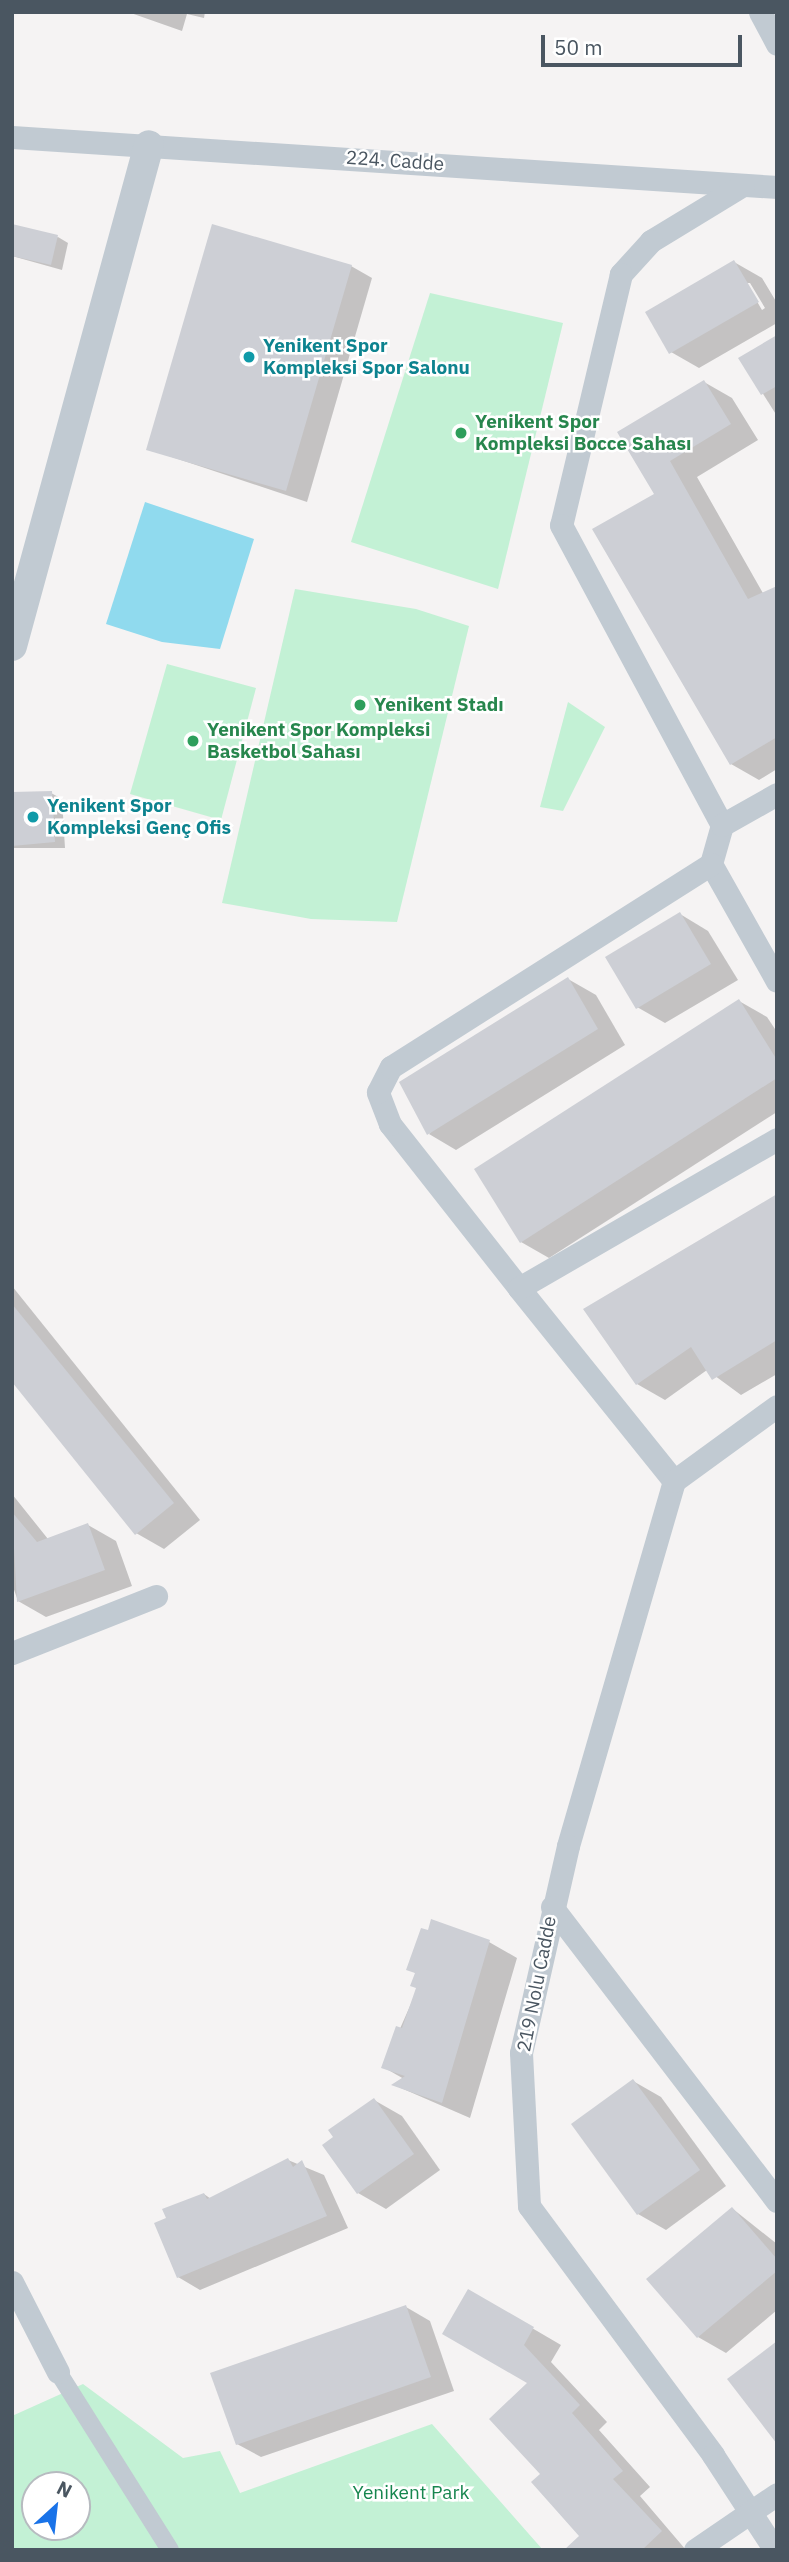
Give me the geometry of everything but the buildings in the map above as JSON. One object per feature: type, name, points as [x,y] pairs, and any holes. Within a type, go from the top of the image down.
[{"type":"street","points":[[760,12],[777,44]]},
{"type":"street","name":"224. Cadde","points":[[12,137],[777,187]]},
{"type":"street","points":[[12,646],[149,145]]},
{"type":"street","points":[[743,185],[651,240],[621,274],[561,524],[722,825],[711,864],[391,1067],[379,1092],[390,1124],[674,1481],[777,1406]]},
{"type":"street","points":[[722,825],[777,794]]},
{"type":"street","points":[[711,864],[777,981]]},
{"type":"street","points":[[519,1288],[777,1139]]},
{"type":"street","name":"219 Nolu Cadde","points":[[674,1481],[552,1907],[521,2053],[529,2206],[713,2455],[748,2515],[775,2550]]},
{"type":"street","points":[[12,1653],[156,1596]]},
{"type":"street","points":[[552,1907],[777,2201]]},
{"type":"street","points":[[12,2282],[58,2372],[170,2550]]},
{"type":"street","points":[[695,2550],[777,2494]]},
{"type":"green space","name":"Yenikent Spor Kompleksi Bocce Sahası","points":[[430,293],[563,323],[498,589],[351,542]]},
{"type":"green space","name":"Yenikent Stadı","points":[[295,589],[416,609],[469,626],[397,922],[311,919],[222,903]]},
{"type":"green space","name":"Yenikent Spor Kompleksi Basketbol Sahası","points":[[167,664],[256,688],[221,820],[130,794]]},
{"type":"green space","points":[[568,702],[605,727],[563,811],[540,807]]},
{"type":"green space","name":"Yenikent Park","points":[[83,2384],[183,2458],[220,2451],[240,2493],[432,2424],[543,2550],[12,2550],[12,2416]]},
{"type":"water","points":[[145,502],[254,539],[220,649],[162,642],[106,624]]},
{"type":"place","name":"Yenikent Spor Kompleksi Spor Salonu","points":[[249,357]]},
{"type":"place","name":"Yenikent Spor Kompleksi Bocce Sahası","points":[[461,433]]},
{"type":"place","name":"Yenikent Stadı","points":[[360,705]]},
{"type":"place","name":"Yenikent Spor Kompleksi Basketbol Sahası","points":[[193,741]]},
{"type":"place","name":"Yenikent Spor Kompleksi Genç Ofis","points":[[33,817]]}]
